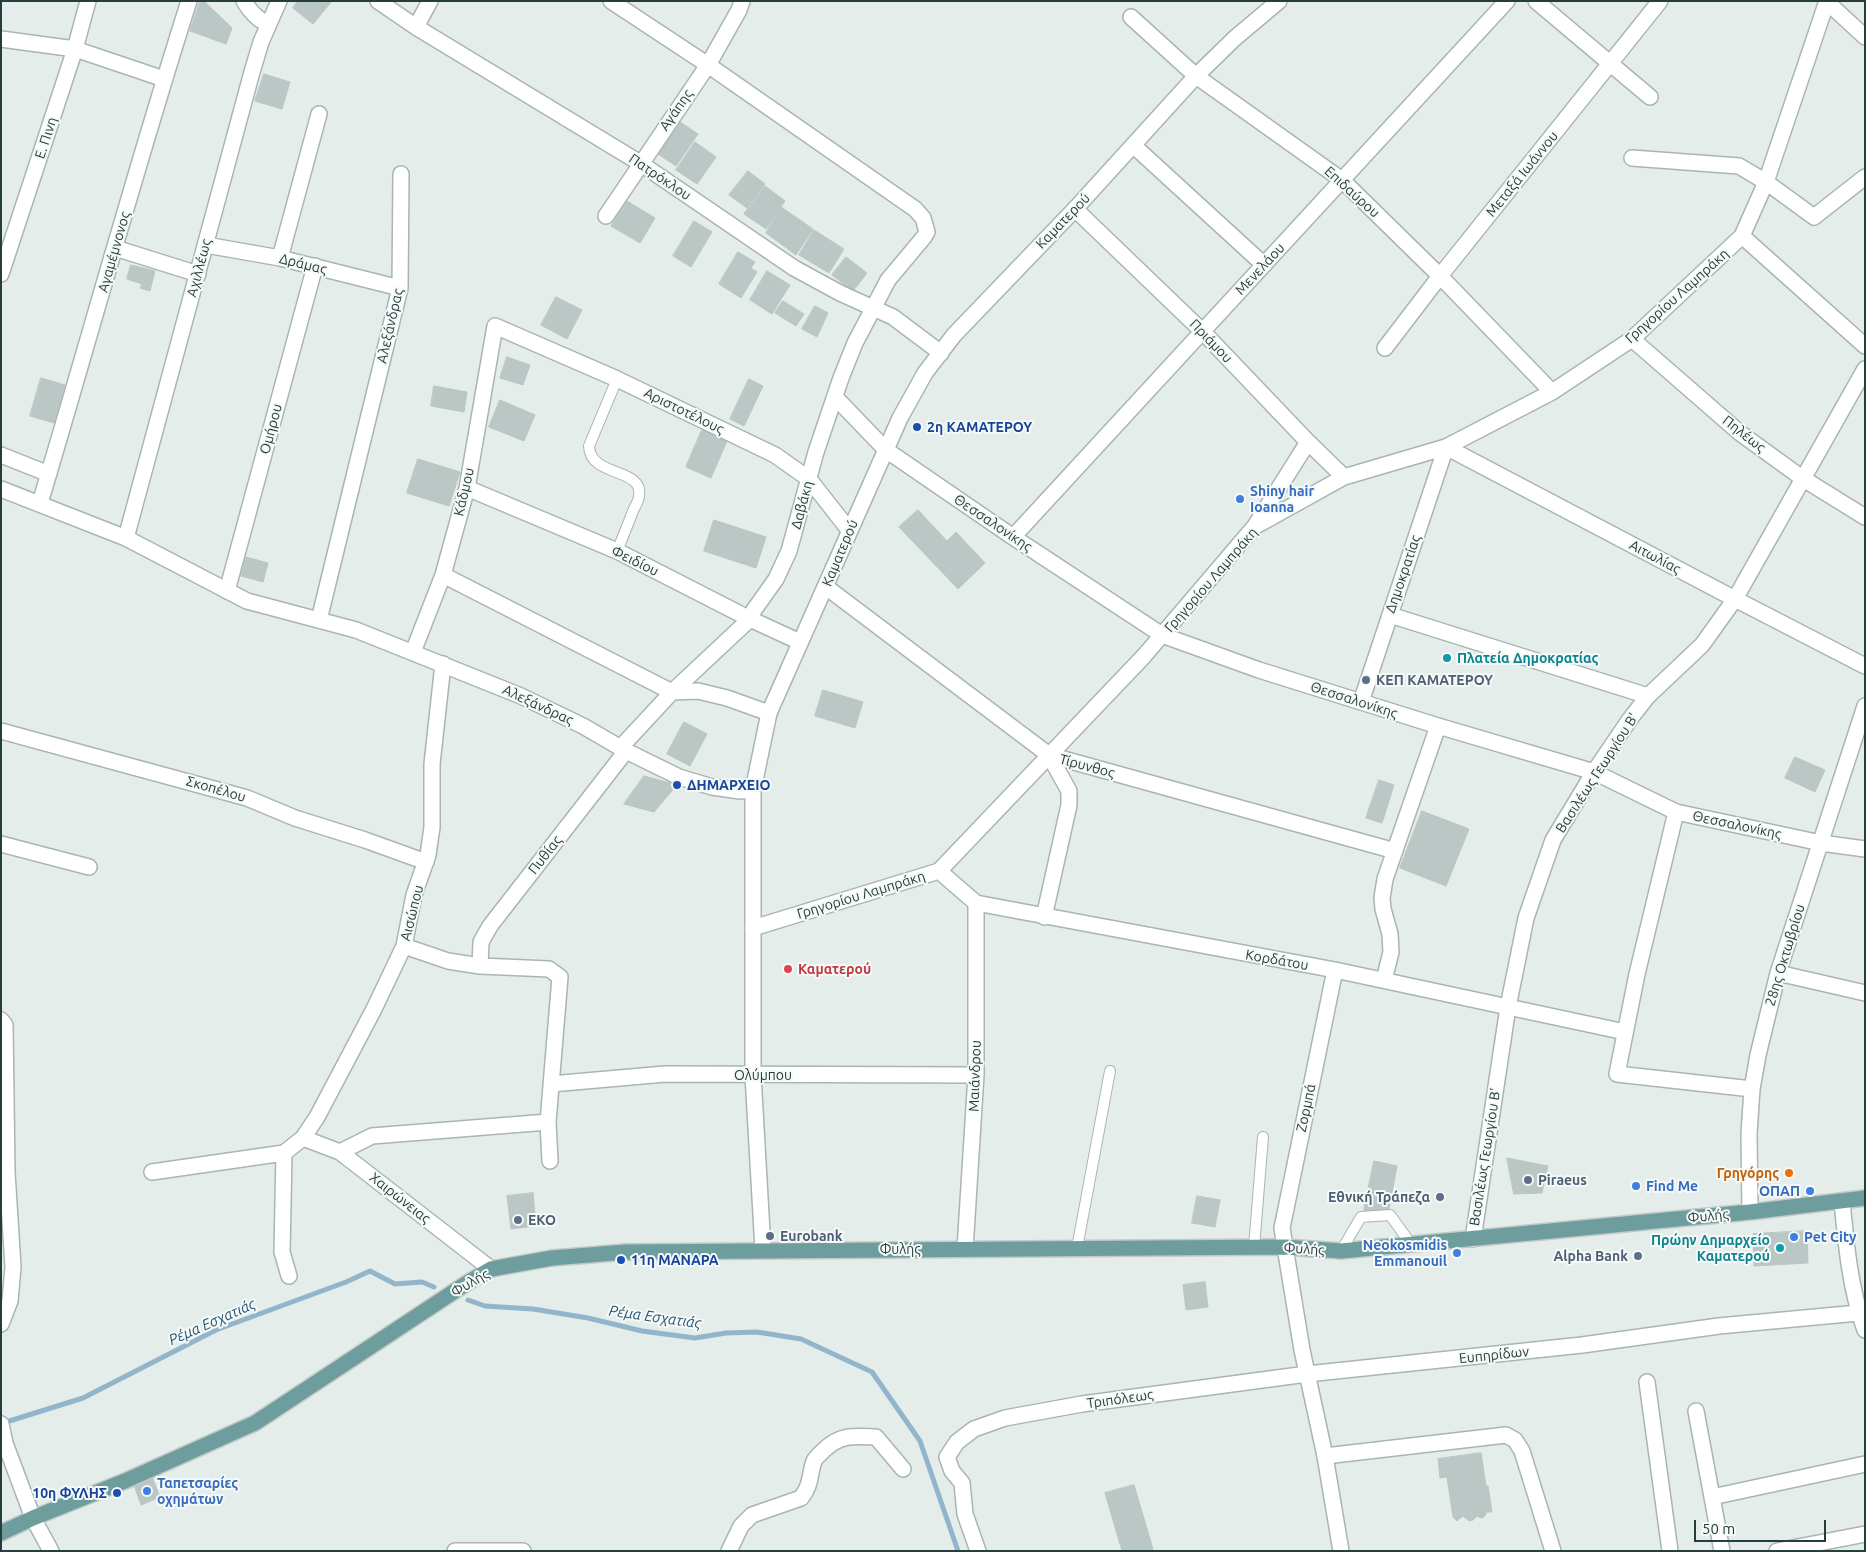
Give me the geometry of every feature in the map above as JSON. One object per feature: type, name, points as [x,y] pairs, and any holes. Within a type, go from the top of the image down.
[{"type":"main road","name":"Φυλής","points":[[1,1533],[125,1481],[255,1423],[491,1269],[552,1258],[626,1252],[764,1250],[1285,1247],[1341,1251],[1750,1212],[1865,1198]]},
{"type":"street","name":"Ε. Πινη","points":[[1,274],[75,48],[88,1]]},
{"type":"street","name":"Αγαμέμνονος","points":[[40,503],[164,79],[189,1]]},
{"type":"street","points":[[244,1],[248,9],[264,22],[269,23]]},
{"type":"street","name":"Αχιλλέως","points":[[126,538],[252,72],[269,23],[279,1]]},
{"type":"street","name":"Πατρόκλου","points":[[378,1],[416,27],[640,163],[794,268],[840,293],[893,317],[941,353]]},
{"type":"street","points":[[416,27],[430,1]]},
{"type":"street","points":[[611,1],[708,65]]},
{"type":"street","name":"Αγάπης","points":[[606,216],[708,65],[739,10],[742,1]]},
{"type":"street","name":"Καματερού","points":[[764,1250],[753,1075],[753,790],[769,713],[900,418],[925,373],[954,335],[1134,146],[1196,76],[1235,38],[1279,1]]},
{"type":"street","name":"Μενελάου","points":[[1013,537],[1507,1]]},
{"type":"street","points":[[1536,1],[1650,97]]},
{"type":"street","name":"Μεταξά Ιωάννου","points":[[1384,348],[1660,1]]},
{"type":"street","points":[[1827,2],[1865,37]]},
{"type":"street","name":"Γρηγορίου Λαμπράκη","points":[[753,928],[939,871],[1162,635],[1254,527],[1344,477],[1446,447],[1552,392],[1632,339],[1742,236],[1766,182],[1827,2]]},
{"type":"street","name":"Επιδαύρου","points":[[1131,17],[1196,76],[1342,180],[1440,276],[1552,392]]},
{"type":"street","points":[[1,39],[75,48],[164,79]]},
{"type":"street","name":"Δαβάκη","points":[[624,749],[672,692],[750,619],[782,569],[794,534],[808,479],[855,343],[888,280],[927,232],[924,218],[915,209],[708,65]]},
{"type":"street","points":[[280,258],[319,114]]},
{"type":"street","points":[[1134,146],[1264,265]]},
{"type":"street","points":[[1632,158],[1739,166],[1766,182],[1814,217],[1865,177]]},
{"type":"street","name":"Αλεξάνδρας","points":[[319,620],[400,288],[401,174]]},
{"type":"street","name":"Πριάμου","points":[[1075,209],[1202,332],[1344,477]]},
{"type":"street","points":[[1742,236],[1865,346]]},
{"type":"street","name":"Δράμας","points":[[206,245],[280,258],[400,288]]},
{"type":"street","points":[[115,248],[198,274]]},
{"type":"street","name":"Ομήρου","points":[[227,591],[315,266]]},
{"type":"street","name":"Αριστοτέλους","points":[[495,326],[617,379],[775,455],[808,479],[850,530]]},
{"type":"street","name":"Κάδμου","points":[[413,652],[443,575],[467,488],[495,326]]},
{"type":"street","name":"Πηλέως","points":[[1632,339],[1740,433],[1802,478],[1865,517]]},
{"type":"street","name":"Βασιλέως Γεωργίου Β'","points":[[1473,1239],[1508,1007],[1526,918],[1554,840],[1594,772],[1630,719],[1648,696],[1702,645],[1735,599],[1865,369]]},
{"type":"street","name":"Θεσσαλονίκης","points":[[835,397],[886,450],[1013,537],[1162,635],[1259,670],[1594,772],[1676,812],[1821,843],[1865,849]]},
{"type":"street","points":[[1254,527],[1308,442]]},
{"type":"street","name":"Αιτωλίας","points":[[1446,447],[1865,666]]},
{"type":"street","name":"Δημοκρατίας","points":[[1361,702],[1446,447]]},
{"type":"street","points":[[1,455],[49,474]]},
{"type":"street","name":"Αλεξάνδρας","points":[[1,488],[126,538],[247,601],[356,630],[552,710],[624,749],[687,779],[712,787],[740,791],[753,790]]},
{"type":"street","name":"Φειδίου","points":[[467,488],[617,551],[750,619],[800,642]]},
{"type":"street","points":[[443,575],[672,692],[698,692],[727,698],[769,713]]},
{"type":"street","name":"Τίρυνθος","points":[[826,587],[1048,756],[1395,851]]},
{"type":"street","points":[[1390,615],[1648,696]]},
{"type":"street","name":"Αισώπου","points":[[284,1153],[303,1138],[317,1117],[374,1009],[404,946],[414,895],[426,862],[432,827],[432,764],[443,664]]},
{"type":"street","name":"28ης Οκτωβρίου","points":[[1750,1212],[1749,1134],[1752,1089],[1758,1054],[1778,973],[1865,706]]},
{"type":"street","points":[[1384,980],[1391,952],[1390,934],[1384,915],[1382,898],[1385,879],[1438,726]]},
{"type":"street","name":"Σκοπέλου","points":[[1,731],[247,798],[296,818],[426,862]]},
{"type":"street","name":"Πυθίας","points":[[480,966],[480,942],[490,926],[624,749]]},
{"type":"street","points":[[1044,917],[1069,805],[1069,791],[1048,756]]},
{"type":"street","points":[[1676,812],[1637,974],[1617,1074],[1752,1089]]},
{"type":"street","points":[[1,844],[89,867]]},
{"type":"street","name":"Κορδάτου","points":[[939,871],[976,903],[1335,970],[1625,1032]]},
{"type":"street","name":"Μαιάνδρου","points":[[964,1249],[976,1075],[976,903]]},
{"type":"street","points":[[404,946],[448,961],[480,966],[549,969],[560,977],[548,1122],[550,1161]]},
{"type":"street","name":"Ζορμπά","points":[[1307,1374],[1282,1228],[1335,970]]},
{"type":"street","points":[[1778,973],[1865,993]]},
{"type":"street","points":[[1,1020],[5,1024],[6,1172],[13,1267],[10,1301],[1,1324]]},
{"type":"street","name":"Ολύμπου","points":[[551,1084],[665,1074],[976,1075]]},
{"type":"street","points":[[340,1152],[372,1136],[548,1122]]},
{"type":"street","name":"Χαιρώνειας","points":[[303,1138],[340,1152],[491,1269]]},
{"type":"street","points":[[152,1172],[284,1153],[282,1252],[289,1276]]},
{"type":"street","points":[[1842,1201],[1853,1289],[1858,1313],[1865,1330]]},
{"type":"street","name":"Ευπηρίδων","points":[[1307,1374],[1582,1345],[1719,1326],[1858,1313]]},
{"type":"street","points":[[1307,1374],[1325,1456],[1341,1551]]},
{"type":"street","name":"Τριπόλεως","points":[[978,1551],[965,1514],[962,1483],[952,1471],[947,1457],[957,1442],[974,1429],[1005,1418],[1082,1404],[1307,1374]]},
{"type":"street","points":[[1647,1382],[1670,1551]]},
{"type":"street","points":[[1696,1411],[1722,1551]]},
{"type":"street","points":[[1,1424],[5,1443],[33,1518],[51,1551]]},
{"type":"street","points":[[1325,1456],[1506,1435],[1515,1440],[1522,1451],[1553,1551]]},
{"type":"street","points":[[729,1551],[740,1526],[752,1515],[801,1498],[812,1476],[814,1460],[836,1440],[850,1436],[876,1437],[903,1468]]},
{"type":"street","points":[[1712,1497],[1865,1464]]},
{"type":"street","points":[[1777,1551],[1865,1534]]},
{"type":"street","points":[[456,1551],[523,1551]]},
{"type":"lane","points":[[617,379],[589,446],[589,456],[595,462],[633,480],[639,486],[639,496],[617,551]]},
{"type":"lane","points":[[1077,1248],[1110,1071]]},
{"type":"lane","points":[[1254,1247],[1262,1137]]},
{"type":"lane","points":[[1341,1251],[1361,1217],[1390,1215],[1411,1244]]},
{"type":"building","points":[[200,1],[204,1],[232,28],[226,44],[190,31]]},
{"type":"building","points":[[298,1],[332,1],[313,24],[293,8]]},
{"type":"building","points":[[264,74],[290,82],[282,109],[255,101]]},
{"type":"building","points":[[677,120],[698,134],[676,166],[655,152]]},
{"type":"building","points":[[695,142],[716,157],[697,184],[676,170]]},
{"type":"building","points":[[748,171],[765,184],[747,208],[729,195]]},
{"type":"building","points":[[765,186],[785,201],[766,229],[744,214]]},
{"type":"building","points":[[627,201],[655,218],[640,243],[611,226]]},
{"type":"building","points":[[781,207],[813,229],[796,255],[766,233]]},
{"type":"building","points":[[694,221],[712,232],[691,267],[673,256]]},
{"type":"building","points":[[814,230],[844,249],[829,273],[799,255]]},
{"type":"building","points":[[738,252],[755,262],[751,268],[757,272],[741,298],[719,284]]},
{"type":"building","points":[[846,257],[867,273],[853,291],[832,275]]},
{"type":"building","points":[[131,265],[155,271],[150,291],[140,288],[142,284],[127,279]]},
{"type":"building","points":[[767,271],[790,285],[772,314],[750,300]]},
{"type":"building","points":[[556,297],[582,310],[567,339],[541,325]]},
{"type":"building","points":[[783,301],[804,314],[796,326],[775,313]]},
{"type":"building","points":[[815,306],[828,313],[817,337],[802,329]]},
{"type":"building","points":[[507,357],[530,365],[523,385],[500,378]]},
{"type":"building","points":[[41,378],[65,385],[54,423],[30,416]]},
{"type":"building","points":[[749,379],[763,386],[744,426],[730,419]]},
{"type":"building","points":[[434,386],[467,392],[464,412],[431,406]]},
{"type":"building","points":[[500,400],[535,415],[524,441],[489,427]]},
{"type":"building","points":[[702,430],[727,441],[711,478],[686,467]]},
{"type":"building","points":[[418,459],[460,472],[449,506],[407,493]]},
{"type":"building","points":[[918,510],[947,541],[956,532],[985,563],[958,589],[899,527]]},
{"type":"building","points":[[714,520],[766,537],[756,568],[704,551]]},
{"type":"building","points":[[246,557],[268,563],[263,582],[241,576]]},
{"type":"building","points":[[823,690],[863,702],[855,728],[815,716]]},
{"type":"building","points":[[684,722],[707,734],[690,766],[667,754]]},
{"type":"building","points":[[1795,757],[1825,770],[1815,792],[1785,778]]},
{"type":"building","points":[[644,776],[677,785],[654,812],[624,804]]},
{"type":"building","points":[[1379,780],[1394,785],[1382,823],[1366,818]]},
{"type":"building","points":[[1422,811],[1469,829],[1446,886],[1400,868]]},
{"type":"building","name":"Piraeus","points":[[1507,1158],[1548,1166],[1542,1193],[1514,1194]]},
{"type":"building","points":[[1374,1161],[1397,1166],[1388,1214],[1364,1210]]},
{"type":"building","points":[[533,1193],[536,1226],[511,1229],[507,1196]]},
{"type":"building","points":[[1197,1196],[1220,1200],[1215,1227],[1192,1223]]},
{"type":"building","name":"Πρώην Δημαρχείο Καματερού","points":[[1807,1231],[1808,1263],[1754,1266],[1753,1234]]},
{"type":"building","points":[[1205,1282],[1208,1307],[1186,1310],[1183,1285]]},
{"type":"building","points":[[1481,1453],[1492,1512],[1487,1512],[1484,1517],[1477,1516],[1469,1521],[1463,1516],[1457,1521],[1453,1517],[1447,1477],[1440,1478],[1438,1459]]},
{"type":"building","name":"Ταπετσαρίες οχημάτων","points":[[152,1477],[160,1497],[141,1505],[134,1485]]},
{"type":"building","points":[[1134,1485],[1153,1549],[1148,1551],[1122,1551],[1105,1493]]},
{"type":"waterway","name":"Ρέμα Εσχατιάς","points":[[3,1423],[83,1398],[216,1330],[346,1282],[370,1271],[395,1284],[422,1282],[434,1287]]},
{"type":"waterway","name":"Ρέμα Εσχατιάς","points":[[468,1300],[485,1306],[533,1309],[588,1318],[642,1331],[695,1338],[726,1333],[757,1332],[801,1339],[872,1372],[920,1441],[958,1551]]},
{"type":"place","name":"2η ΚΑΜΑΤΕΡΟΥ","points":[[917,427]]},
{"type":"place","name":"Shiny hair Ioanna","points":[[1240,499]]},
{"type":"place","name":"Πλατεία Δημοκρατίας","points":[[1447,658]]},
{"type":"place","name":"ΚΕΠ ΚΑΜΑΤΕΡΟΥ","points":[[1366,680]]},
{"type":"place","name":"ΔΗΜΑΡΧΕΙΟ","points":[[677,785]]},
{"type":"place","name":"Καματερού","points":[[788,969]]},
{"type":"place","name":"Γρηγόρης","points":[[1789,1173]]},
{"type":"place","name":"Piraeus","points":[[1528,1180]]},
{"type":"place","name":"Find Me","points":[[1636,1186]]},
{"type":"place","name":"ΟΠΑΠ","points":[[1810,1191]]},
{"type":"place","name":"Εθνική Τράπεζα","points":[[1440,1197]]},
{"type":"place","name":"EKO","points":[[518,1220]]},
{"type":"place","name":"Eurobank","points":[[770,1236]]},
{"type":"place","name":"Pet City","points":[[1794,1237]]},
{"type":"place","name":"Πρώην Δημαρχείο Καματερού","points":[[1780,1248]]},
{"type":"place","name":"Neokosmidis Emmanouil","points":[[1457,1253]]},
{"type":"place","name":"Alpha Bank","points":[[1638,1256]]},
{"type":"place","name":"11η ΜΑΝΑΡΑ","points":[[621,1260]]},
{"type":"place","name":"Ταπετσαρίες οχημάτων","points":[[147,1491]]},
{"type":"place","name":"10η ΦΥΛΗΣ","points":[[117,1493]]}]
